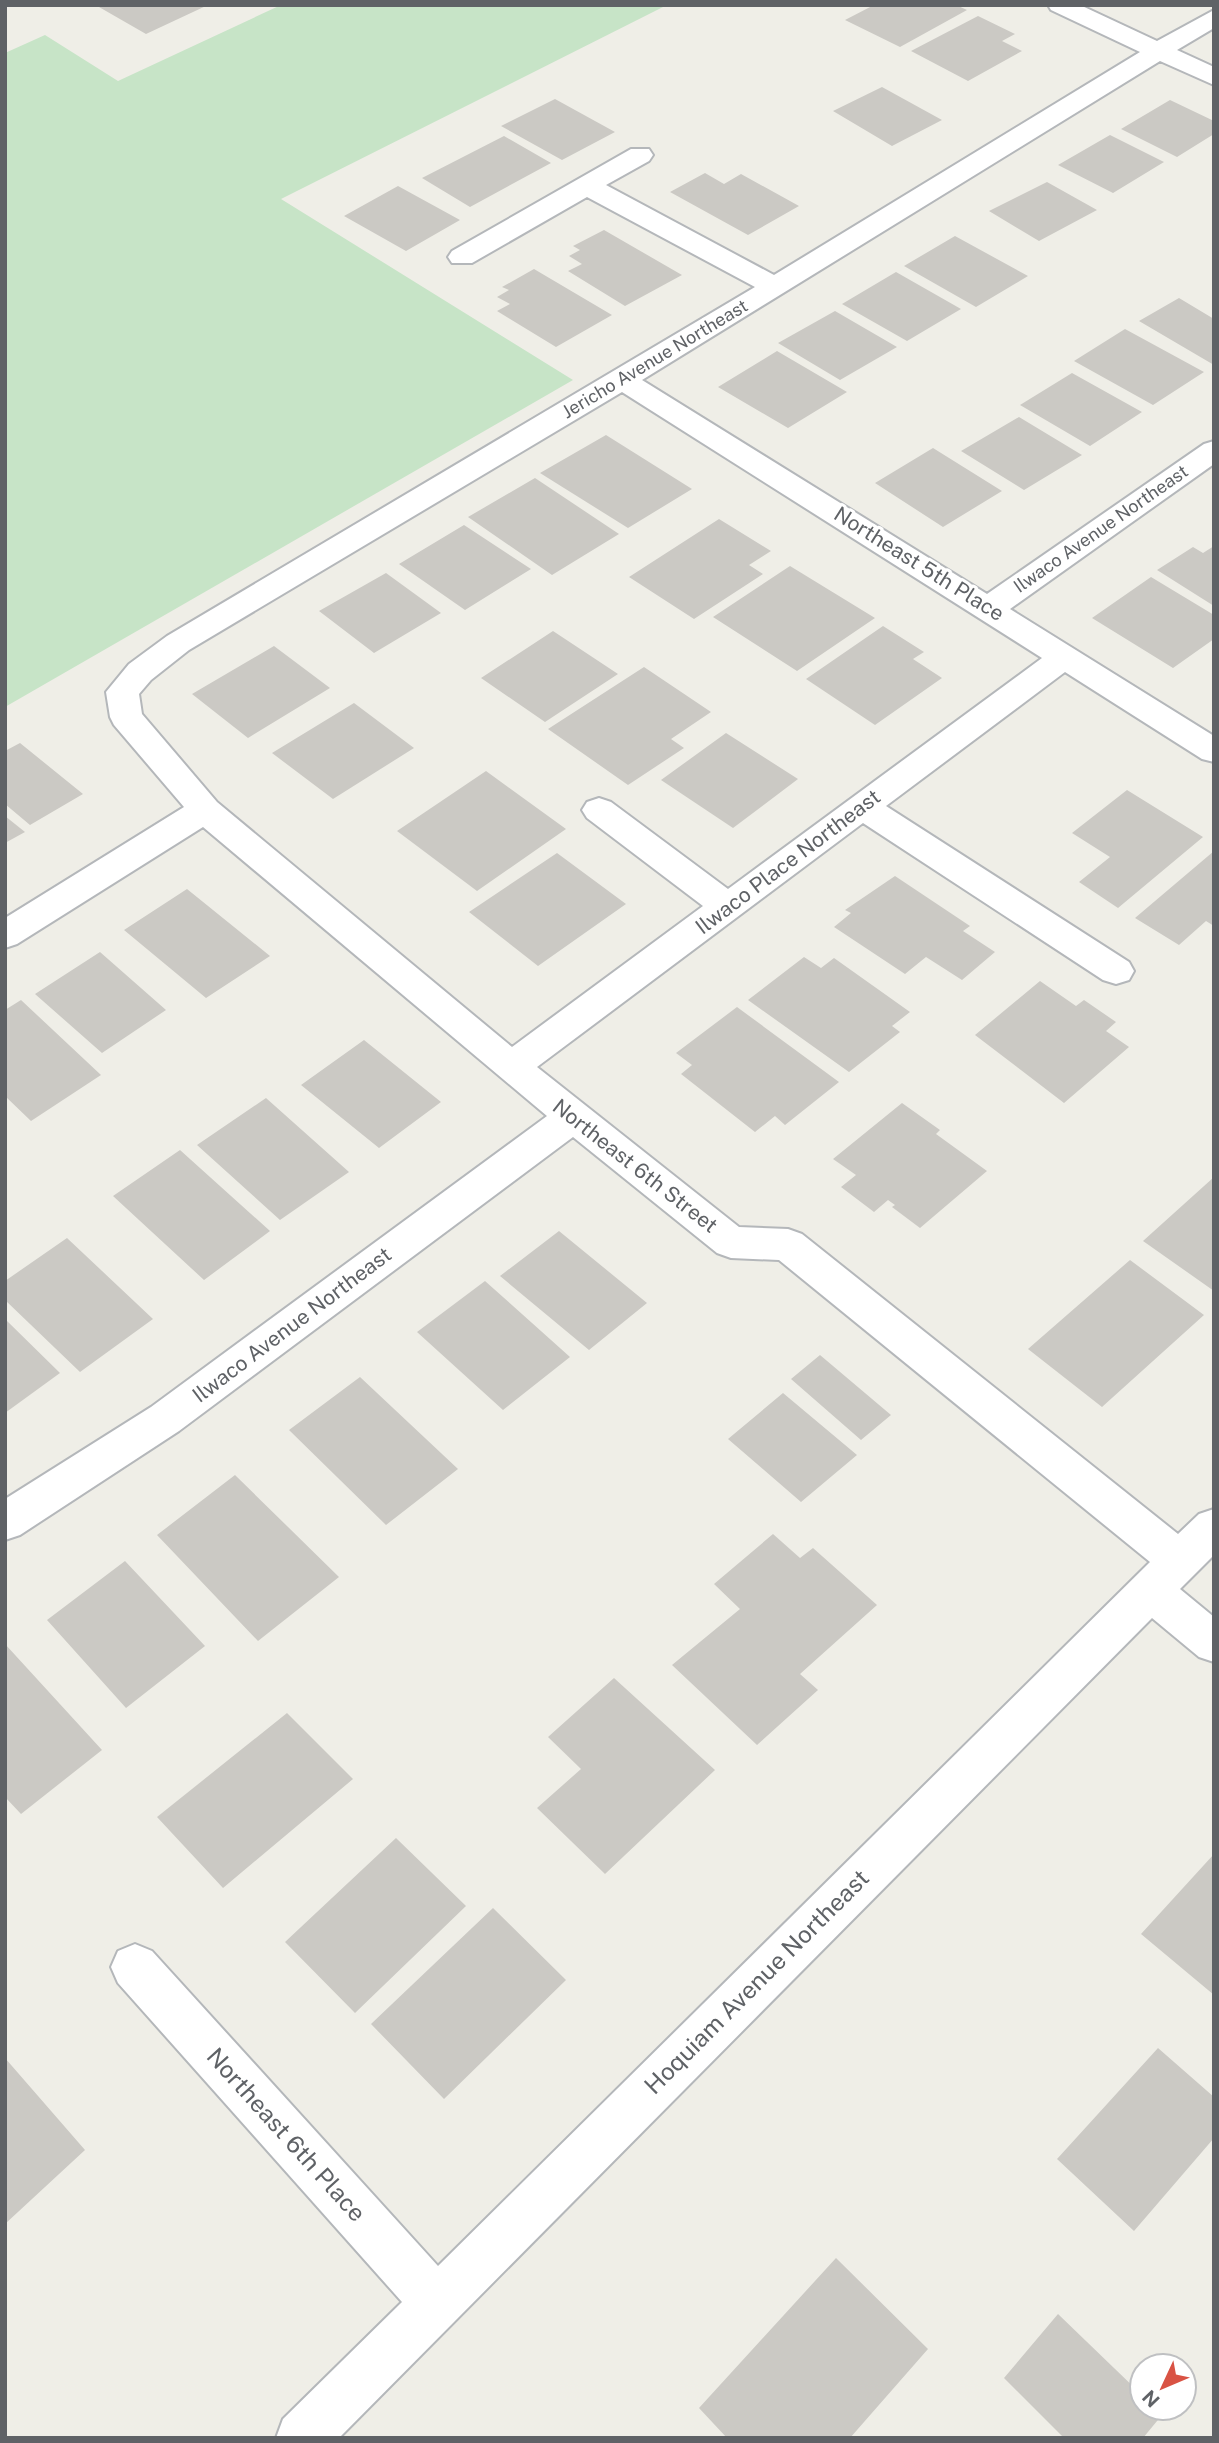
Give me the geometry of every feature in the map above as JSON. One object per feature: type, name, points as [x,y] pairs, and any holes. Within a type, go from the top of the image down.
[{"type":"street","points":[[1060,5],[1214,77]]},
{"type":"street","name":"Jericho Avenue Northeast","points":[[126,717],[122,692],[140,672],[178,643],[622,380],[1214,17]]},
{"type":"street","points":[[462,257],[640,155]]},
{"type":"street","points":[[587,186],[775,286]]},
{"type":"street","name":"Northeast 5th Place","points":[[622,380],[1214,751]]},
{"type":"street","name":"Ilwaco Avenue Northeast","points":[[989,608],[1214,450]]},
{"type":"street","name":"Ilwaco Place Northeast","points":[[511,1067],[1066,656]]},
{"type":"street","name":"Northeast 6th Street","points":[[126,717],[205,810],[572,1117],[731,1241],[788,1245],[1164,1575],[1214,1643]]},
{"type":"street","points":[[863,807],[1116,971]]},
{"type":"street","points":[[5,935],[205,810]]},
{"type":"street","points":[[599,810],[728,907]]},
{"type":"street","name":"Ilwaco Avenue Northeast","points":[[5,1522],[165,1419],[572,1117]]},
{"type":"street","name":"Hoquiam Avenue Northeast","points":[[302,2438],[1214,1527]]},
{"type":"street","name":"Northeast 6th Place","points":[[135,1967],[437,2303]]},
{"type":"green space","points":[[281,5],[667,5],[281,199],[573,380],[5,707],[5,53],[45,35],[118,81]]},
{"type":"building","points":[[208,5],[146,34],[99,7]]},
{"type":"building","points":[[874,5],[956,5],[967,10],[900,47],[845,20]]},
{"type":"building","points":[[978,16],[1015,34],[1002,41],[1022,51],[968,81],[911,51]]},
{"type":"building","points":[[882,87],[942,120],[892,146],[833,111]]},
{"type":"building","points":[[555,99],[615,132],[562,160],[501,126]]},
{"type":"building","points":[[1170,100],[1214,121],[1214,134],[1177,157],[1121,129]]},
{"type":"building","points":[[1110,135],[1164,162],[1113,193],[1058,165]]},
{"type":"building","points":[[504,136],[551,163],[470,207],[422,178]]},
{"type":"building","points":[[705,173],[724,184],[741,174],[799,206],[748,235],[670,192]]},
{"type":"building","points":[[1047,182],[1097,210],[1039,241],[989,211]]},
{"type":"building","points":[[398,186],[460,220],[406,251],[344,216]]},
{"type":"building","points":[[604,230],[682,275],[625,306],[568,271],[582,264],[569,256],[580,250],[573,246]]},
{"type":"building","points":[[955,236],[1028,276],[976,307],[904,266]]},
{"type":"building","points":[[534,269],[612,315],[556,347],[497,311],[510,304],[497,297],[509,290],[502,287]]},
{"type":"building","points":[[896,272],[961,309],[907,341],[842,304]]},
{"type":"building","points":[[1179,298],[1214,319],[1214,365],[1139,321]]},
{"type":"building","points":[[835,311],[897,347],[840,380],[778,343]]},
{"type":"building","points":[[1125,329],[1204,372],[1153,405],[1074,361]]},
{"type":"building","points":[[777,351],[847,392],[788,428],[718,387]]},
{"type":"building","points":[[1072,373],[1142,412],[1090,446],[1020,405]]},
{"type":"building","points":[[1019,417],[1082,455],[1024,490],[961,451]]},
{"type":"building","points":[[606,435],[692,489],[628,528],[540,473]]},
{"type":"building","points":[[933,448],[1002,491],[943,527],[875,483]]},
{"type":"building","points":[[535,478],[619,534],[552,575],[468,517]]},
{"type":"building","points":[[719,519],[771,551],[749,565],[763,574],[694,619],[629,577]]},
{"type":"building","points":[[464,525],[531,569],[465,610],[399,564]]},
{"type":"building","points":[[1214,546],[1214,606],[1157,570],[1193,547],[1203,553]]},
{"type":"building","points":[[790,566],[875,618],[797,671],[713,617]]},
{"type":"building","points":[[386,573],[441,613],[374,653],[319,611]]},
{"type":"building","points":[[1151,577],[1214,615],[1214,639],[1173,668],[1092,618]]},
{"type":"building","points":[[883,626],[924,652],[913,659],[942,678],[875,725],[806,679]]},
{"type":"building","points":[[553,631],[618,674],[545,722],[481,678]]},
{"type":"building","points":[[274,646],[330,688],[248,738],[192,694]]},
{"type":"building","points":[[644,667],[711,712],[671,739],[684,748],[628,785],[548,729]]},
{"type":"building","points":[[354,703],[414,748],[333,799],[272,753]]},
{"type":"building","points":[[726,733],[798,779],[733,828],[661,780]]},
{"type":"building","points":[[20,743],[83,794],[30,825],[5,804],[5,751]]},
{"type":"building","points":[[486,771],[566,829],[477,891],[397,831]]},
{"type":"building","points":[[1127,790],[1203,837],[1118,908],[1079,882],[1110,857],[1072,833]]},
{"type":"building","points":[[5,816],[25,832],[5,843]]},
{"type":"building","points":[[1214,851],[1214,926],[1206,921],[1179,945],[1135,918]]},
{"type":"building","points":[[557,853],[626,904],[538,966],[469,912]]},
{"type":"building","points":[[895,876],[970,926],[963,931],[995,952],[962,980],[926,957],[905,974],[834,927],[851,913],[845,910]]},
{"type":"building","points":[[187,889],[270,956],[206,998],[124,930]]},
{"type":"building","points":[[100,952],[166,1010],[102,1053],[35,994]]},
{"type":"building","points":[[804,957],[821,968],[834,958],[910,1012],[892,1026],[900,1032],[849,1072],[748,1000]]},
{"type":"building","points":[[1040,981],[1076,1006],[1084,1000],[1116,1022],[1106,1031],[1129,1047],[1064,1103],[975,1035]]},
{"type":"building","points":[[21,1000],[101,1075],[31,1121],[5,1096],[5,1010]]},
{"type":"building","points":[[737,1007],[839,1082],[785,1125],[775,1116],[755,1132],[681,1074],[692,1065],[676,1053]]},
{"type":"building","points":[[364,1040],[441,1102],[379,1148],[301,1085]]},
{"type":"building","points":[[266,1098],[349,1172],[280,1220],[197,1145]]},
{"type":"building","points":[[902,1103],[940,1130],[936,1134],[987,1171],[920,1228],[892,1207],[895,1205],[888,1200],[874,1212],[841,1187],[856,1175],[833,1159]]},
{"type":"building","points":[[180,1150],[270,1231],[204,1280],[113,1196]]},
{"type":"building","points":[[1214,1177],[1214,1291],[1143,1241]]},
{"type":"building","points":[[559,1231],[647,1303],[589,1350],[500,1276]]},
{"type":"building","points":[[67,1238],[153,1319],[80,1372],[5,1300],[5,1281]]},
{"type":"building","points":[[1130,1260],[1204,1315],[1102,1407],[1028,1349]]},
{"type":"building","points":[[485,1281],[570,1357],[503,1410],[417,1332]]},
{"type":"building","points":[[5,1319],[60,1373],[5,1413]]},
{"type":"building","points":[[820,1355],[891,1415],[861,1440],[791,1379]]},
{"type":"building","points":[[360,1377],[458,1469],[386,1525],[289,1430]]},
{"type":"building","points":[[783,1393],[857,1455],[801,1502],[728,1439]]},
{"type":"building","points":[[235,1475],[339,1577],[258,1641],[157,1535]]},
{"type":"building","points":[[773,1534],[800,1558],[813,1548],[877,1605],[800,1674],[818,1690],[757,1745],[672,1665],[740,1609],[714,1584]]},
{"type":"building","points":[[125,1561],[205,1646],[126,1708],[47,1620]]},
{"type":"building","points":[[5,1644],[102,1750],[21,1814],[5,1797]]},
{"type":"building","points":[[614,1678],[715,1770],[605,1874],[537,1808],[581,1769],[548,1737]]},
{"type":"building","points":[[287,1713],[353,1779],[223,1888],[157,1817]]},
{"type":"building","points":[[396,1838],[466,1906],[355,2013],[285,1942]]},
{"type":"building","points":[[1214,1854],[1214,1995],[1141,1934]]},
{"type":"building","points":[[493,1908],[566,1980],[444,2099],[371,2024]]},
{"type":"building","points":[[1158,2048],[1214,2097],[1214,2138],[1134,2231],[1057,2159]]},
{"type":"building","points":[[5,2058],[85,2150],[5,2224]]},
{"type":"building","points":[[836,2258],[928,2349],[850,2438],[727,2438],[699,2408]]},
{"type":"building","points":[[1058,2314],[1128,2382],[1128,2422],[1156,2422],[1143,2438],[1064,2438],[1004,2378]]}]
